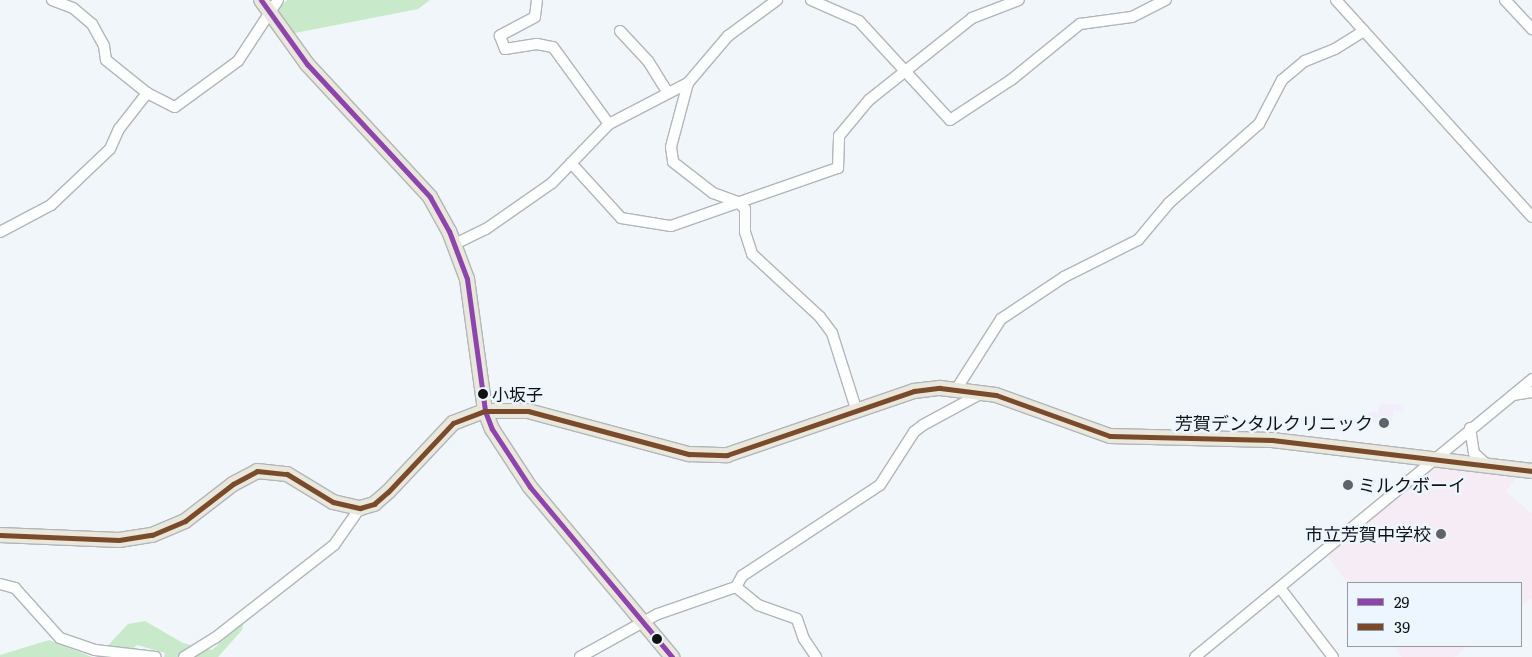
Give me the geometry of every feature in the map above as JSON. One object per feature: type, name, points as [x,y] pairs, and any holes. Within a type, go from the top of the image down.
[{"type":"main road","points":[[261,0],[307,64],[420,185],[455,244],[467,278],[485,411],[514,465],[672,657]]},
{"type":"main road","points":[[0,535],[119,540],[152,535],[185,522],[233,484],[257,471],[287,474],[332,502],[360,508],[374,504],[388,492],[453,422],[485,411],[511,409],[542,414],[704,456],[744,450],[914,391],[956,388],[983,392],[1110,436],[1271,440],[1532,471]]},
{"type":"street","points":[[52,0],[73,8],[92,24],[104,46],[106,60],[147,93],[175,107],[238,61],[268,12],[278,0]]},
{"type":"street","points":[[537,0],[535,17],[500,36],[505,49],[553,46],[609,124]]},
{"type":"street","points":[[455,244],[486,228],[552,183],[609,124],[688,83],[728,36],[776,0]]},
{"type":"street","points":[[812,0],[859,21],[950,120],[1011,80],[1080,24],[1132,17],[1166,0]]},
{"type":"street","points":[[571,163],[621,218],[671,226],[838,168],[839,136],[869,100],[904,70],[972,18],[1020,0]]},
{"type":"street","points":[[1336,0],[1532,217]]},
{"type":"street","points":[[1505,0],[1532,29]]},
{"type":"street","points":[[956,388],[1001,319],[1064,277],[1138,240],[1169,202],[1259,124],[1274,89],[1282,80],[1305,61],[1334,49],[1364,31]]},
{"type":"street","points":[[620,32],[648,61],[668,93]]},
{"type":"street","points":[[688,83],[671,147],[673,162],[713,193],[738,202],[745,209],[747,243],[758,262],[820,317],[832,333],[857,412]]},
{"type":"street","points":[[0,232],[51,205],[110,149],[119,129],[147,93]]},
{"type":"street","points":[[1195,657],[1434,460],[1470,428],[1532,380]]},
{"type":"street","points":[[580,657],[617,639],[642,622],[736,587],[742,576],[880,485],[918,429],[983,392]]},
{"type":"street","points":[[1512,395],[1532,392]]},
{"type":"street","points":[[1470,428],[1474,453],[1488,466]]},
{"type":"street","points":[[184,657],[215,638],[334,544],[360,508]]},
{"type":"street","points":[[0,584],[15,588],[60,638],[96,650],[156,657]]},
{"type":"street","points":[[736,587],[758,605],[797,619],[816,657]]},
{"type":"street","points":[[1280,588],[1333,657]]},
{"type":"shaded area","points":[[1381,403],[1404,405],[1403,412],[1394,410],[1391,425],[1359,421],[1370,412],[1378,412]]},
{"type":"shaded area","name":"市立芳賀中学校","points":[[1434,464],[1518,476],[1506,491],[1532,514],[1532,598],[1522,605],[1522,582],[1347,583],[1326,554]]},
{"type":"shaded area","points":[[1395,647],[1468,647],[1454,657],[1402,657]]},
{"type":"green space","points":[[287,0],[430,0],[418,9],[290,34],[274,14]]},
{"type":"green space","points":[[145,621],[183,643],[212,650],[244,621],[242,630],[218,657],[164,657],[165,653],[137,645],[123,657],[97,657],[128,624]]},
{"type":"green space","points":[[49,640],[92,657],[0,657],[0,655]]},
{"type":"transit line","name":"29","points":[[261,0],[307,64],[430,197],[449,231],[467,279],[485,411],[492,429],[530,487],[672,657]]},
{"type":"transit line","name":"39","points":[[0,535],[119,540],[152,535],[185,521],[233,484],[257,471],[287,474],[333,502],[360,508],[374,504],[388,492],[453,423],[485,411],[528,411],[689,454],[727,455],[914,391],[940,388],[996,395],[1110,436],[1272,440],[1532,471]]},
{"type":"place","name":"小坂子","points":[[483,394]]},
{"type":"place","name":"芳賀デンタルクリニック","points":[[1384,423]]},
{"type":"place","name":"ミルクボーイ","points":[[1348,485]]},
{"type":"place","name":"市立芳賀中学校","points":[[1441,534]]}]
